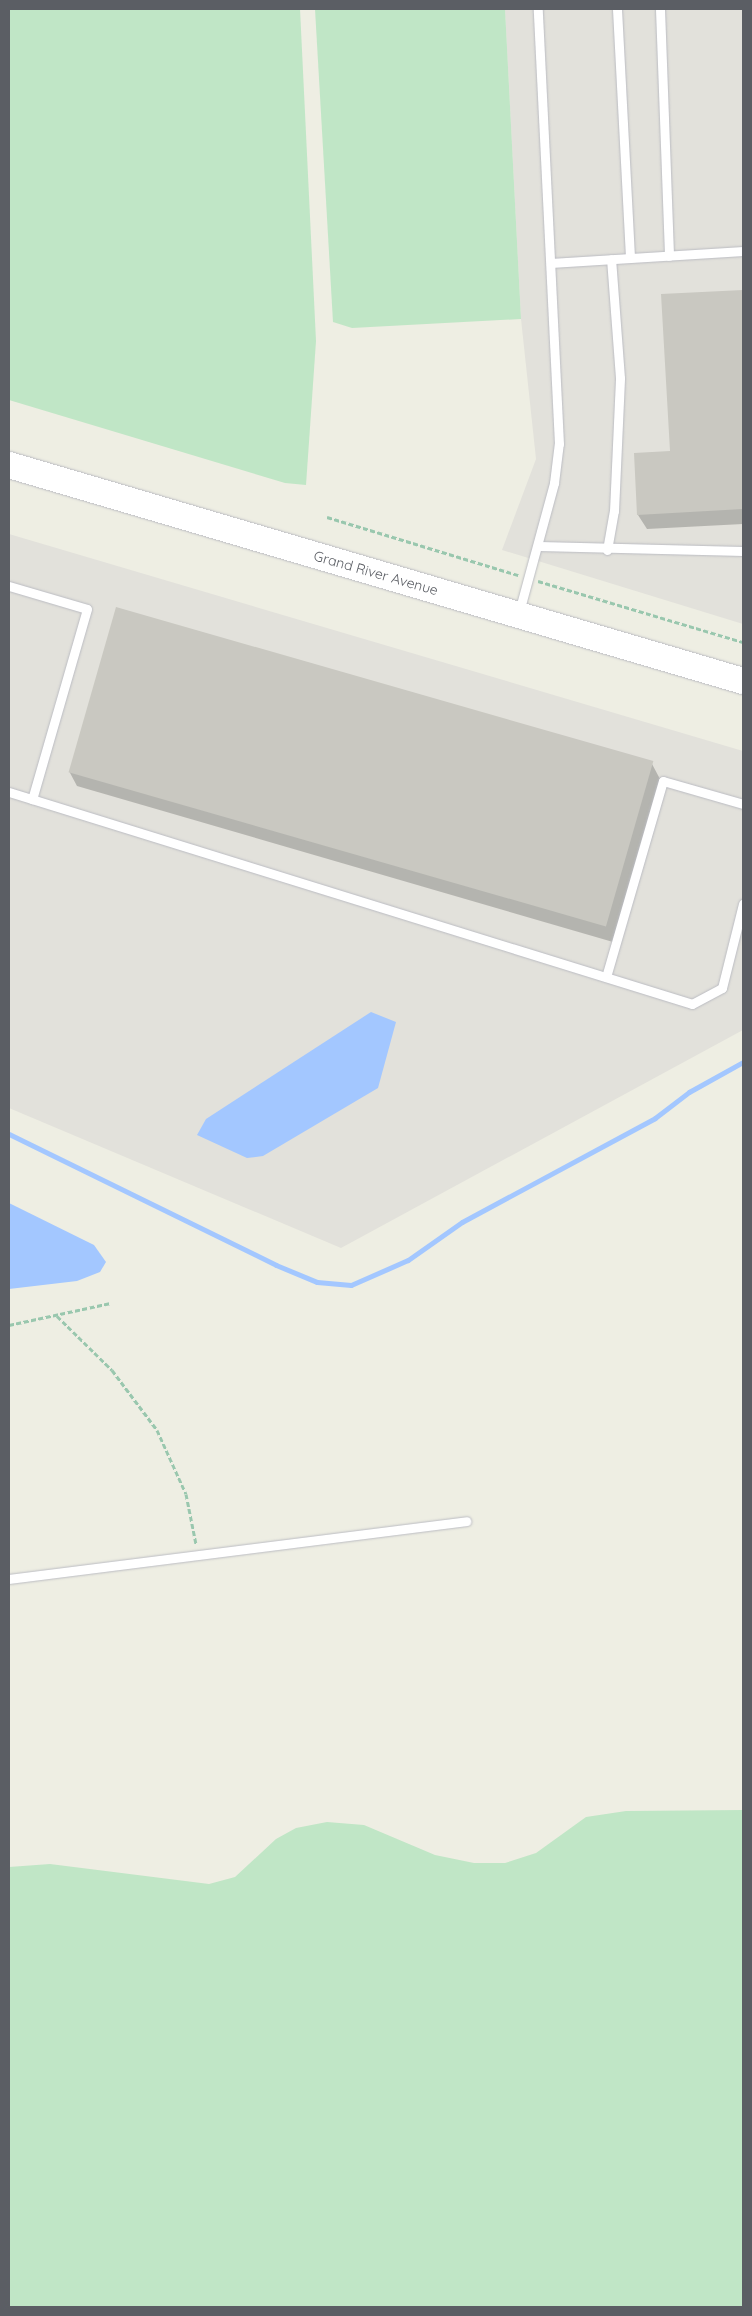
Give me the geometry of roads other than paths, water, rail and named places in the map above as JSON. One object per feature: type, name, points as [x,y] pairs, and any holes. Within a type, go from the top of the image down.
[{"type":"main road","name":"Grand River Avenue","points":[[9,464],[743,681]]},
{"type":"lane","points":[[519,615],[539,546],[559,444],[538,9]]},
{"type":"lane","points":[[617,9],[630,258]]},
{"type":"lane","points":[[660,9],[669,256]]},
{"type":"lane","points":[[551,263],[743,251]]},
{"type":"lane","points":[[607,550],[614,510],[620,378],[611,259]]},
{"type":"lane","points":[[539,546],[607,550],[743,551]]},
{"type":"lane","points":[[9,586],[87,609],[32,799]]},
{"type":"lane","points":[[606,977],[663,781],[743,804]]},
{"type":"lane","points":[[9,792],[692,1004],[722,988],[743,904]]},
{"type":"lane","points":[[9,1580],[198,1554],[466,1521]]},
{"type":"water","points":[[371,1012],[396,1022],[378,1088],[263,1156],[247,1158],[197,1135],[206,1119]]},
{"type":"water","points":[[9,1203],[94,1245],[106,1262],[100,1272],[77,1281],[9,1289]]},
{"type":"waterway","points":[[9,1134],[276,1265],[317,1282],[351,1285],[408,1260],[462,1222],[655,1118],[689,1092],[743,1062]]}]
